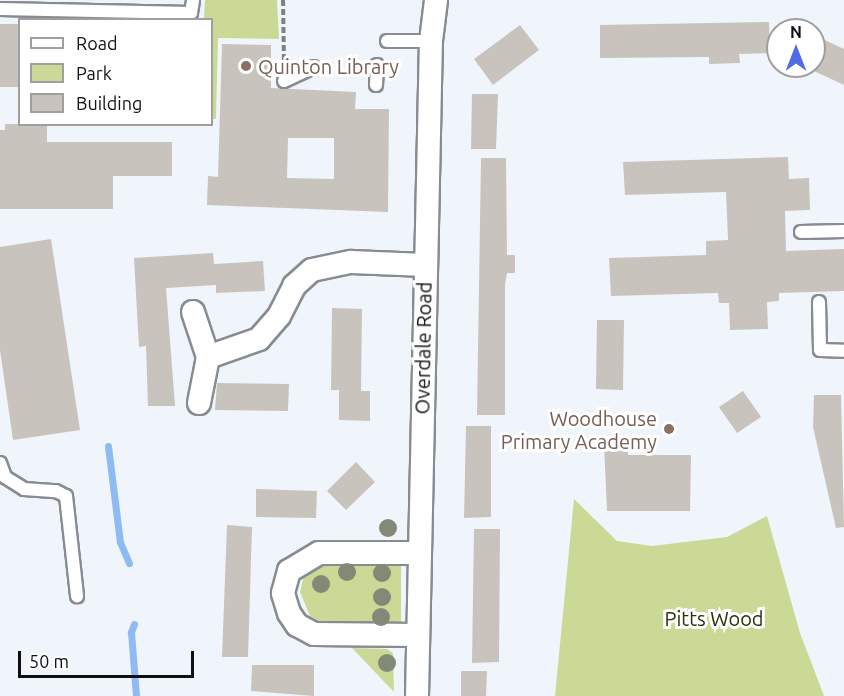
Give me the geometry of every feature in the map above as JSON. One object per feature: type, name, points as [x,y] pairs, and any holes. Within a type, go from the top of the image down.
[{"type":"street","name":"Overdale Road","points":[[417,696],[418,553],[431,40],[436,0]]},
{"type":"street","points":[[208,357],[259,339],[279,316],[294,286],[312,270],[351,262],[425,265]]},
{"type":"street","points":[[193,312],[208,357],[199,403]]},
{"type":"street","points":[[418,553],[319,553],[289,571],[284,593],[289,613],[297,625],[314,634],[418,635]]},
{"type":"lane","points":[[0,9],[191,13],[193,0]]},
{"type":"lane","points":[[387,41],[431,40]]},
{"type":"lane","points":[[376,85],[377,65]]},
{"type":"lane","points":[[284,81],[314,67]]},
{"type":"lane","points":[[801,232],[844,231]]},
{"type":"lane","points":[[819,302],[820,350],[844,351]]},
{"type":"lane","points":[[0,464],[4,477],[24,489],[56,491],[66,496],[77,596]]},
{"type":"path","points":[[283,0],[284,81]]},
{"type":"green space","points":[[205,0],[277,0],[279,39],[218,38],[216,119],[213,119],[213,18],[204,18]]},
{"type":"green space","name":"Pitts Wood","points":[[574,499],[617,541],[652,546],[727,537],[767,516],[800,633],[824,696],[555,696]]},
{"type":"green space","points":[[326,562],[401,562],[401,624],[323,623],[310,616],[300,592],[304,575]]},
{"type":"green space","points":[[352,648],[387,649],[393,653],[394,692]]},
{"type":"building","points":[[766,22],[766,53],[739,54],[740,63],[709,64],[709,57],[600,58],[600,25]]},
{"type":"building","points":[[0,24],[18,24],[18,87],[0,87]]},
{"type":"building","points":[[520,25],[539,50],[493,85],[474,59]]},
{"type":"building","points":[[826,41],[844,49],[844,85],[826,77]]},
{"type":"building","points":[[222,44],[271,45],[271,88],[356,92],[355,109],[389,109],[388,212],[207,205],[208,176],[218,177]],"holes":[[[288,138],[334,138],[334,179],[287,178]]]},
{"type":"building","points":[[472,94],[498,94],[496,149],[471,149]]},
{"type":"building","points":[[5,124],[47,126],[47,142],[172,142],[172,176],[113,176],[113,209],[0,209],[0,130],[5,130]]},
{"type":"building","points":[[788,157],[789,179],[809,178],[810,210],[785,211],[786,251],[844,249],[844,291],[779,293],[779,301],[767,302],[768,329],[730,330],[729,303],[719,303],[718,293],[611,296],[609,258],[706,255],[706,241],[728,240],[726,192],[625,195],[623,162]]},
{"type":"building","points":[[481,158],[506,158],[507,255],[515,255],[515,273],[507,273],[505,284],[505,415],[477,415]]},
{"type":"building","points":[[51,239],[80,430],[13,440],[0,350],[0,247]]},
{"type":"building","points":[[213,253],[214,264],[263,261],[265,291],[216,293],[216,285],[166,288],[175,406],[148,406],[146,346],[139,347],[134,258]]},
{"type":"building","points":[[332,308],[362,309],[361,391],[370,391],[370,421],[339,420],[339,390],[331,390]]},
{"type":"building","points":[[597,320],[624,320],[623,390],[596,389]]},
{"type":"building","points":[[217,383],[289,384],[288,411],[215,410]]},
{"type":"building","points":[[743,391],[761,417],[737,433],[719,407]]},
{"type":"building","points":[[814,395],[841,395],[844,527],[836,528],[813,427]]},
{"type":"building","points":[[466,426],[491,426],[491,517],[464,518]]},
{"type":"building","points":[[604,444],[628,444],[628,455],[691,455],[690,511],[607,511]]},
{"type":"building","points":[[356,462],[375,482],[346,510],[327,491]]},
{"type":"building","points":[[256,489],[317,491],[316,518],[256,517]]},
{"type":"building","points":[[227,525],[252,527],[248,657],[222,657]]},
{"type":"building","points":[[474,529],[500,529],[499,662],[472,663]]},
{"type":"building","points":[[252,665],[314,665],[314,696],[251,691]]},
{"type":"building","points":[[461,671],[487,671],[486,696],[461,696]]},
{"type":"waterway","points":[[108,446],[120,542],[129,563]]},
{"type":"waterway","points":[[134,624],[131,632],[136,696]]},
{"type":"place","name":"Quinton Library","points":[[246,66]]},
{"type":"place","name":"Woodhouse Primary Academy","points":[[669,429]]}]
